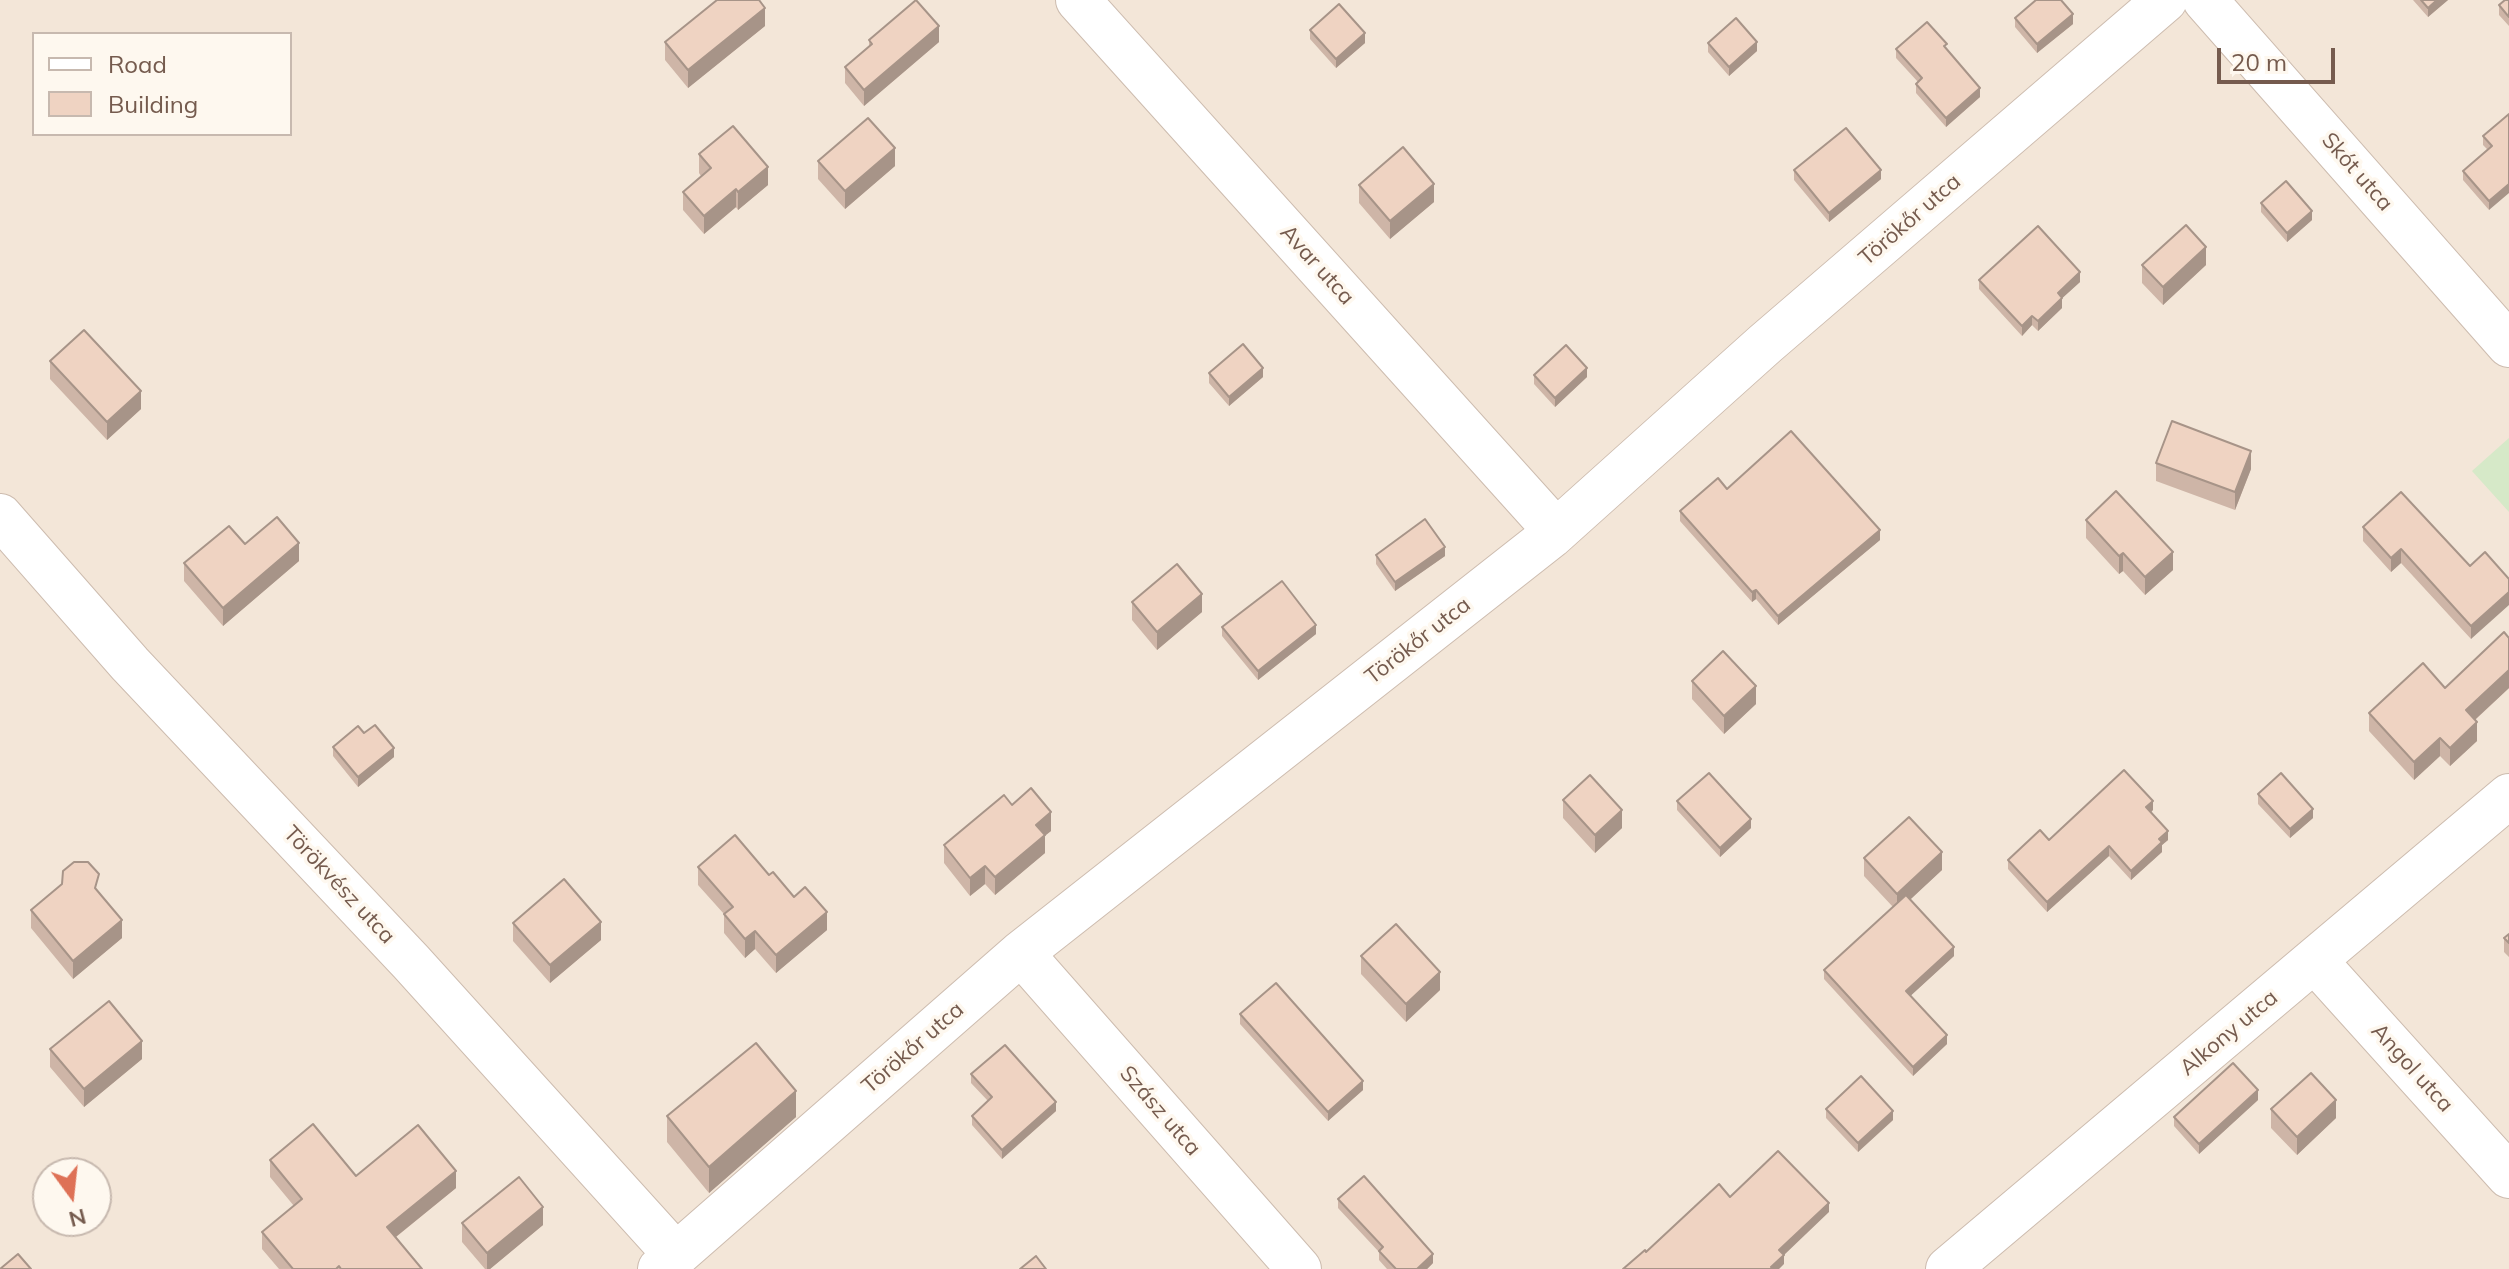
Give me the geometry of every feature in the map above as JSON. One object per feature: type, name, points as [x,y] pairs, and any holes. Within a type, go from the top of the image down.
[{"type":"street","name":"Avar utca","points":[[1078,0],[1556,531]]},
{"type":"street","name":"Skót utca","points":[[2205,0],[2509,345]]},
{"type":"street","name":"Törökőr utca","points":[[668,1262],[1021,953],[1556,531],[1765,344],[2162,1]]},
{"type":"street","name":"Törökvész utca","points":[[0,516],[130,664],[411,962],[668,1262]]},
{"type":"street","name":"Alkony utca","points":[[1948,1269],[2509,796]]},
{"type":"street","name":"Szász utca","points":[[1021,953],[1299,1269]]},
{"type":"street","name":"Angol utca","points":[[2315,961],[2509,1176]]},
{"type":"shaded area","points":[[0,0],[2509,0],[2509,1269],[0,1269]]},
{"type":"green space","points":[[2509,438],[2509,512],[2472,471]]},
{"type":"building","points":[[717,0],[759,0],[765,8],[688,70],[665,42]]},
{"type":"building","points":[[916,0],[939,26],[864,90],[845,67],[872,44],[869,40]]},
{"type":"building","points":[[2036,0],[2061,0],[2073,14],[2037,44],[2015,18]]},
{"type":"building","points":[[2421,0],[2437,0],[2428,8]]},
{"type":"building","points":[[2509,0],[2509,17],[2499,5]]},
{"type":"building","points":[[1339,4],[1365,33],[1336,59],[1310,30]]},
{"type":"building","points":[[1736,18],[1757,42],[1729,67],[1708,43]]},
{"type":"building","points":[[1927,22],[1980,88],[1946,118],[1916,84],[1922,78],[1896,49]]},
{"type":"building","points":[[2509,114],[2509,184],[2489,201],[2463,171],[2492,146],[2483,136]]},
{"type":"building","points":[[868,118],[895,148],[845,191],[818,161]]},
{"type":"building","points":[[733,126],[768,167],[704,216],[683,192],[711,168],[699,154]]},
{"type":"building","points":[[1846,128],[1881,170],[1829,213],[1794,170]]},
{"type":"building","points":[[1403,147],[1434,184],[1390,221],[1359,185]]},
{"type":"building","points":[[2286,181],[2312,211],[2287,233],[2261,203]]},
{"type":"building","points":[[2186,225],[2206,247],[2163,287],[2142,265]]},
{"type":"building","points":[[2038,226],[2080,272],[2058,293],[2062,298],[2038,321],[2032,316],[2022,326],[1979,280]]},
{"type":"building","points":[[84,330],[141,391],[107,422],[50,361]]},
{"type":"building","points":[[1243,344],[1263,368],[1229,397],[1209,373]]},
{"type":"building","points":[[1566,345],[1587,368],[1555,398],[1534,375]]},
{"type":"building","points":[[2172,421],[2251,451],[2235,492],[2156,463]]},
{"type":"building","points":[[1791,431],[1880,530],[1778,616],[1756,590],[1752,592],[1680,511],[1718,478],[1727,489]]},
{"type":"building","points":[[2116,491],[2173,552],[2145,577],[2123,553],[2119,556],[2086,520]]},
{"type":"building","points":[[2401,492],[2470,566],[2485,552],[2509,579],[2509,592],[2471,626],[2401,549],[2391,558],[2363,527]]},
{"type":"building","points":[[277,517],[299,543],[223,608],[184,563],[229,526],[245,544]]},
{"type":"building","points":[[1425,519],[1445,547],[1395,582],[1376,555]]},
{"type":"building","points":[[1177,564],[1202,594],[1157,632],[1132,602]]},
{"type":"building","points":[[1282,581],[1316,625],[1258,671],[1222,627]]},
{"type":"building","points":[[2504,632],[2509,638],[2509,670],[2466,710],[2477,722],[2450,748],[2440,738],[2414,762],[2369,713],[2423,663],[2445,688]]},
{"type":"building","points":[[1723,651],[1756,686],[1724,716],[1692,681]]},
{"type":"building","points":[[375,725],[394,748],[358,777],[333,747],[358,726],[364,733]]},
{"type":"building","points":[[2124,770],[2153,801],[2146,807],[2168,831],[2159,839],[2162,842],[2131,871],[2109,846],[2047,902],[2008,860],[2040,830],[2049,840]]},
{"type":"building","points":[[1709,773],[1751,819],[1720,848],[1677,801]]},
{"type":"building","points":[[2281,773],[2313,809],[2290,829],[2258,794]]},
{"type":"building","points":[[1590,775],[1622,810],[1595,835],[1563,800]]},
{"type":"building","points":[[1031,788],[1051,812],[1036,825],[1045,835],[995,877],[985,866],[970,878],[944,845],[1004,795],[1012,805]]},
{"type":"building","points":[[1909,817],[1942,852],[1897,894],[1864,858]]},
{"type":"building","points":[[735,835],[769,875],[773,872],[794,897],[805,887],[827,912],[776,955],[755,931],[745,939],[724,914],[733,907],[698,867]]},
{"type":"building","points":[[74,862],[88,862],[99,874],[95,888],[122,920],[73,961],[31,910],[62,884],[63,871]]},
{"type":"building","points":[[564,879],[601,922],[550,965],[513,923]]},
{"type":"building","points":[[1906,895],[1954,947],[1906,991],[1947,1035],[1913,1067],[1824,970]]},
{"type":"building","points":[[1396,924],[1440,972],[1406,1004],[1361,956]]},
{"type":"building","points":[[1276,983],[1363,1081],[1328,1112],[1240,1014]]},
{"type":"building","points":[[109,1001],[142,1041],[84,1089],[50,1049]]},
{"type":"building","points":[[756,1043],[796,1091],[709,1167],[667,1116]]},
{"type":"building","points":[[1005,1045],[1056,1102],[1002,1150],[972,1116],[992,1097],[971,1074]]},
{"type":"building","points":[[2233,1063],[2258,1090],[2199,1144],[2174,1117]]},
{"type":"building","points":[[2311,1073],[2336,1100],[2297,1137],[2271,1109]]},
{"type":"building","points":[[1861,1076],[1893,1111],[1858,1143],[1826,1109]]},
{"type":"building","points":[[313,1124],[356,1176],[418,1125],[456,1171],[387,1227],[422,1269],[341,1269],[339,1266],[336,1269],[293,1269],[262,1232],[302,1199],[270,1160]]},
{"type":"building","points":[[1778,1151],[1829,1203],[1779,1250],[1784,1255],[1771,1267],[1773,1269],[1623,1269],[1646,1252],[1719,1184],[1730,1197]]},
{"type":"building","points":[[1364,1176],[1433,1254],[1417,1269],[1396,1269],[1379,1251],[1383,1247],[1338,1199]]},
{"type":"building","points":[[519,1177],[543,1207],[487,1253],[462,1223]]},
{"type":"building","points":[[18,1254],[31,1269],[0,1269]]},
{"type":"building","points":[[1036,1256],[1046,1269],[1020,1269]]}]
